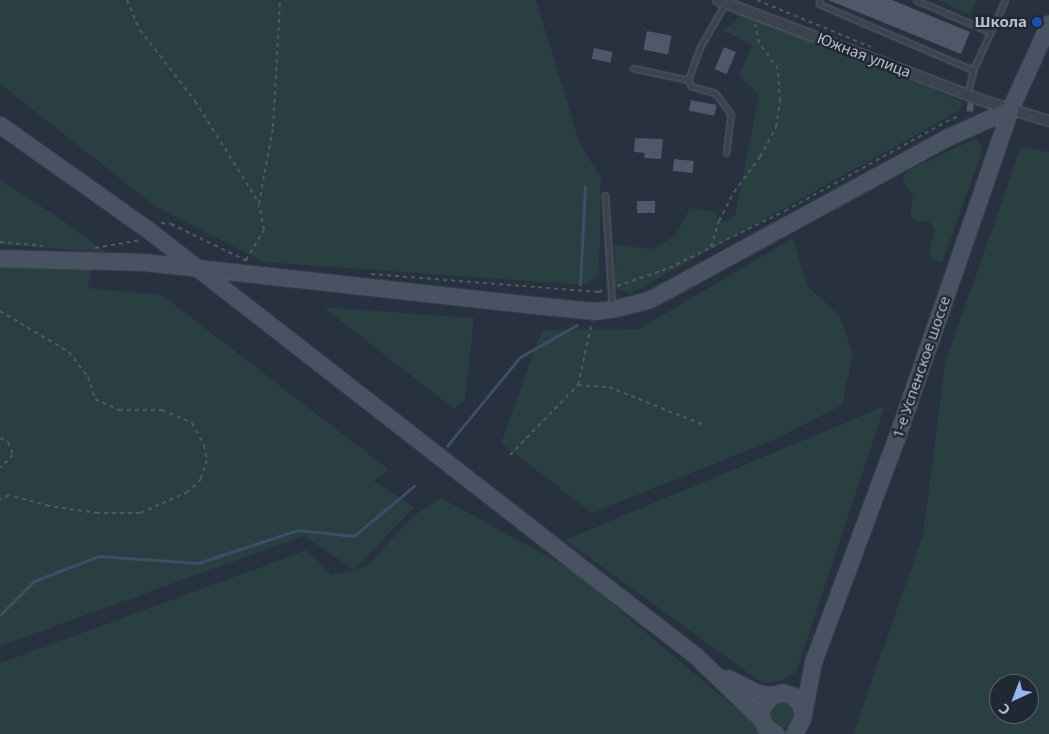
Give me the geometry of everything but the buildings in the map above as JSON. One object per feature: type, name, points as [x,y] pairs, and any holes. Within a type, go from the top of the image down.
[{"type":"main road","name":"1-е Успенское шоссе","points":[[792,732],[803,714],[813,662],[896,439],[1010,109],[1049,23]]},
{"type":"main road","points":[[0,258],[144,262],[196,268],[248,265],[595,311],[612,309],[648,300],[948,137],[1010,109]]},
{"type":"main road","points":[[0,125],[159,230],[196,268],[233,298],[696,656],[738,684],[797,698],[803,714]]},
{"type":"main road","points":[[144,262],[157,252],[159,230]]},
{"type":"main road","points":[[233,298],[234,282],[248,265]]},
{"type":"main road","points":[[696,656],[768,729]]},
{"type":"main road","points":[[768,729],[763,702],[803,679],[813,662]]},
{"type":"street","name":"Южная улица","points":[[722,1],[1010,109],[1049,121]]},
{"type":"lane","points":[[820,0],[819,4],[973,70]]},
{"type":"lane","points":[[916,0],[990,32]]},
{"type":"lane","points":[[969,88],[973,70],[1005,0]]},
{"type":"lane","points":[[722,1],[700,47],[688,80],[691,86],[715,93],[731,114],[726,153]]},
{"type":"lane","points":[[633,68],[688,80]]},
{"type":"lane","points":[[605,195],[612,309]]},
{"type":"path","points":[[127,0],[140,30],[195,101],[259,204],[264,230],[248,265],[171,224],[159,230]]},
{"type":"path","points":[[259,204],[273,127],[280,0]]},
{"type":"path","points":[[711,247],[719,220],[734,192],[760,157],[776,127],[780,101],[778,69],[759,43],[752,11]]},
{"type":"path","points":[[369,274],[598,292],[669,268],[785,211],[953,118],[969,116]]},
{"type":"path","points":[[94,248],[142,239]]},
{"type":"path","points":[[0,242],[47,247]]},
{"type":"path","points":[[510,455],[578,385],[598,292]]},
{"type":"path","points":[[0,311],[69,352],[88,377],[95,399],[120,410],[162,410],[192,423],[204,445],[207,460],[201,479],[188,492],[140,513],[98,513],[49,506],[9,495],[0,499]]},
{"type":"path","points":[[578,385],[609,387],[706,426]]},
{"type":"path","points":[[0,438],[8,442],[13,455],[0,468]]},
{"type":"green space","points":[[0,0],[536,0],[580,144],[601,178],[599,275],[585,285],[264,262],[155,206],[0,84]]},
{"type":"green space","points":[[937,0],[976,0],[971,15]]},
{"type":"green space","points":[[741,10],[963,102],[959,111],[630,294],[615,288],[614,245],[653,249],[676,235],[690,208],[713,211],[720,222],[728,221],[735,215],[759,95],[739,76],[752,45],[723,30],[736,21]]},
{"type":"green space","points":[[976,138],[982,148],[942,263],[932,260],[929,251],[935,229],[929,221],[919,222],[910,216],[913,195],[902,179],[907,171]]},
{"type":"green space","points":[[1021,147],[1049,152],[1049,734],[853,734],[923,535],[945,363]]},
{"type":"green space","points":[[0,180],[58,217],[106,252],[0,245]]},
{"type":"green space","points":[[793,238],[807,286],[839,315],[853,354],[842,405],[778,438],[592,513],[501,443],[542,330],[639,329]]},
{"type":"green space","points":[[0,265],[92,268],[88,288],[162,295],[388,469],[374,481],[414,507],[355,569],[366,567],[413,516],[441,498],[571,569],[747,718],[761,734],[0,734],[0,663],[307,550],[331,575],[354,570],[304,536],[0,646]]},
{"type":"green space","points":[[323,307],[474,318],[465,399],[454,409]]},
{"type":"green space","points":[[885,406],[796,672],[783,680],[762,683],[565,540]]},
{"type":"green space","points":[[782,700],[792,704],[796,714],[792,724],[782,728],[772,724],[768,714],[772,704]]},
{"type":"waterway","points":[[580,285],[585,187]]},
{"type":"waterway","points":[[447,446],[520,357],[577,325]]},
{"type":"waterway","points":[[0,615],[34,581],[99,556],[198,563],[298,530],[354,536],[414,486]]},
{"type":"place","name":"Школа","points":[[1037,22]]}]
